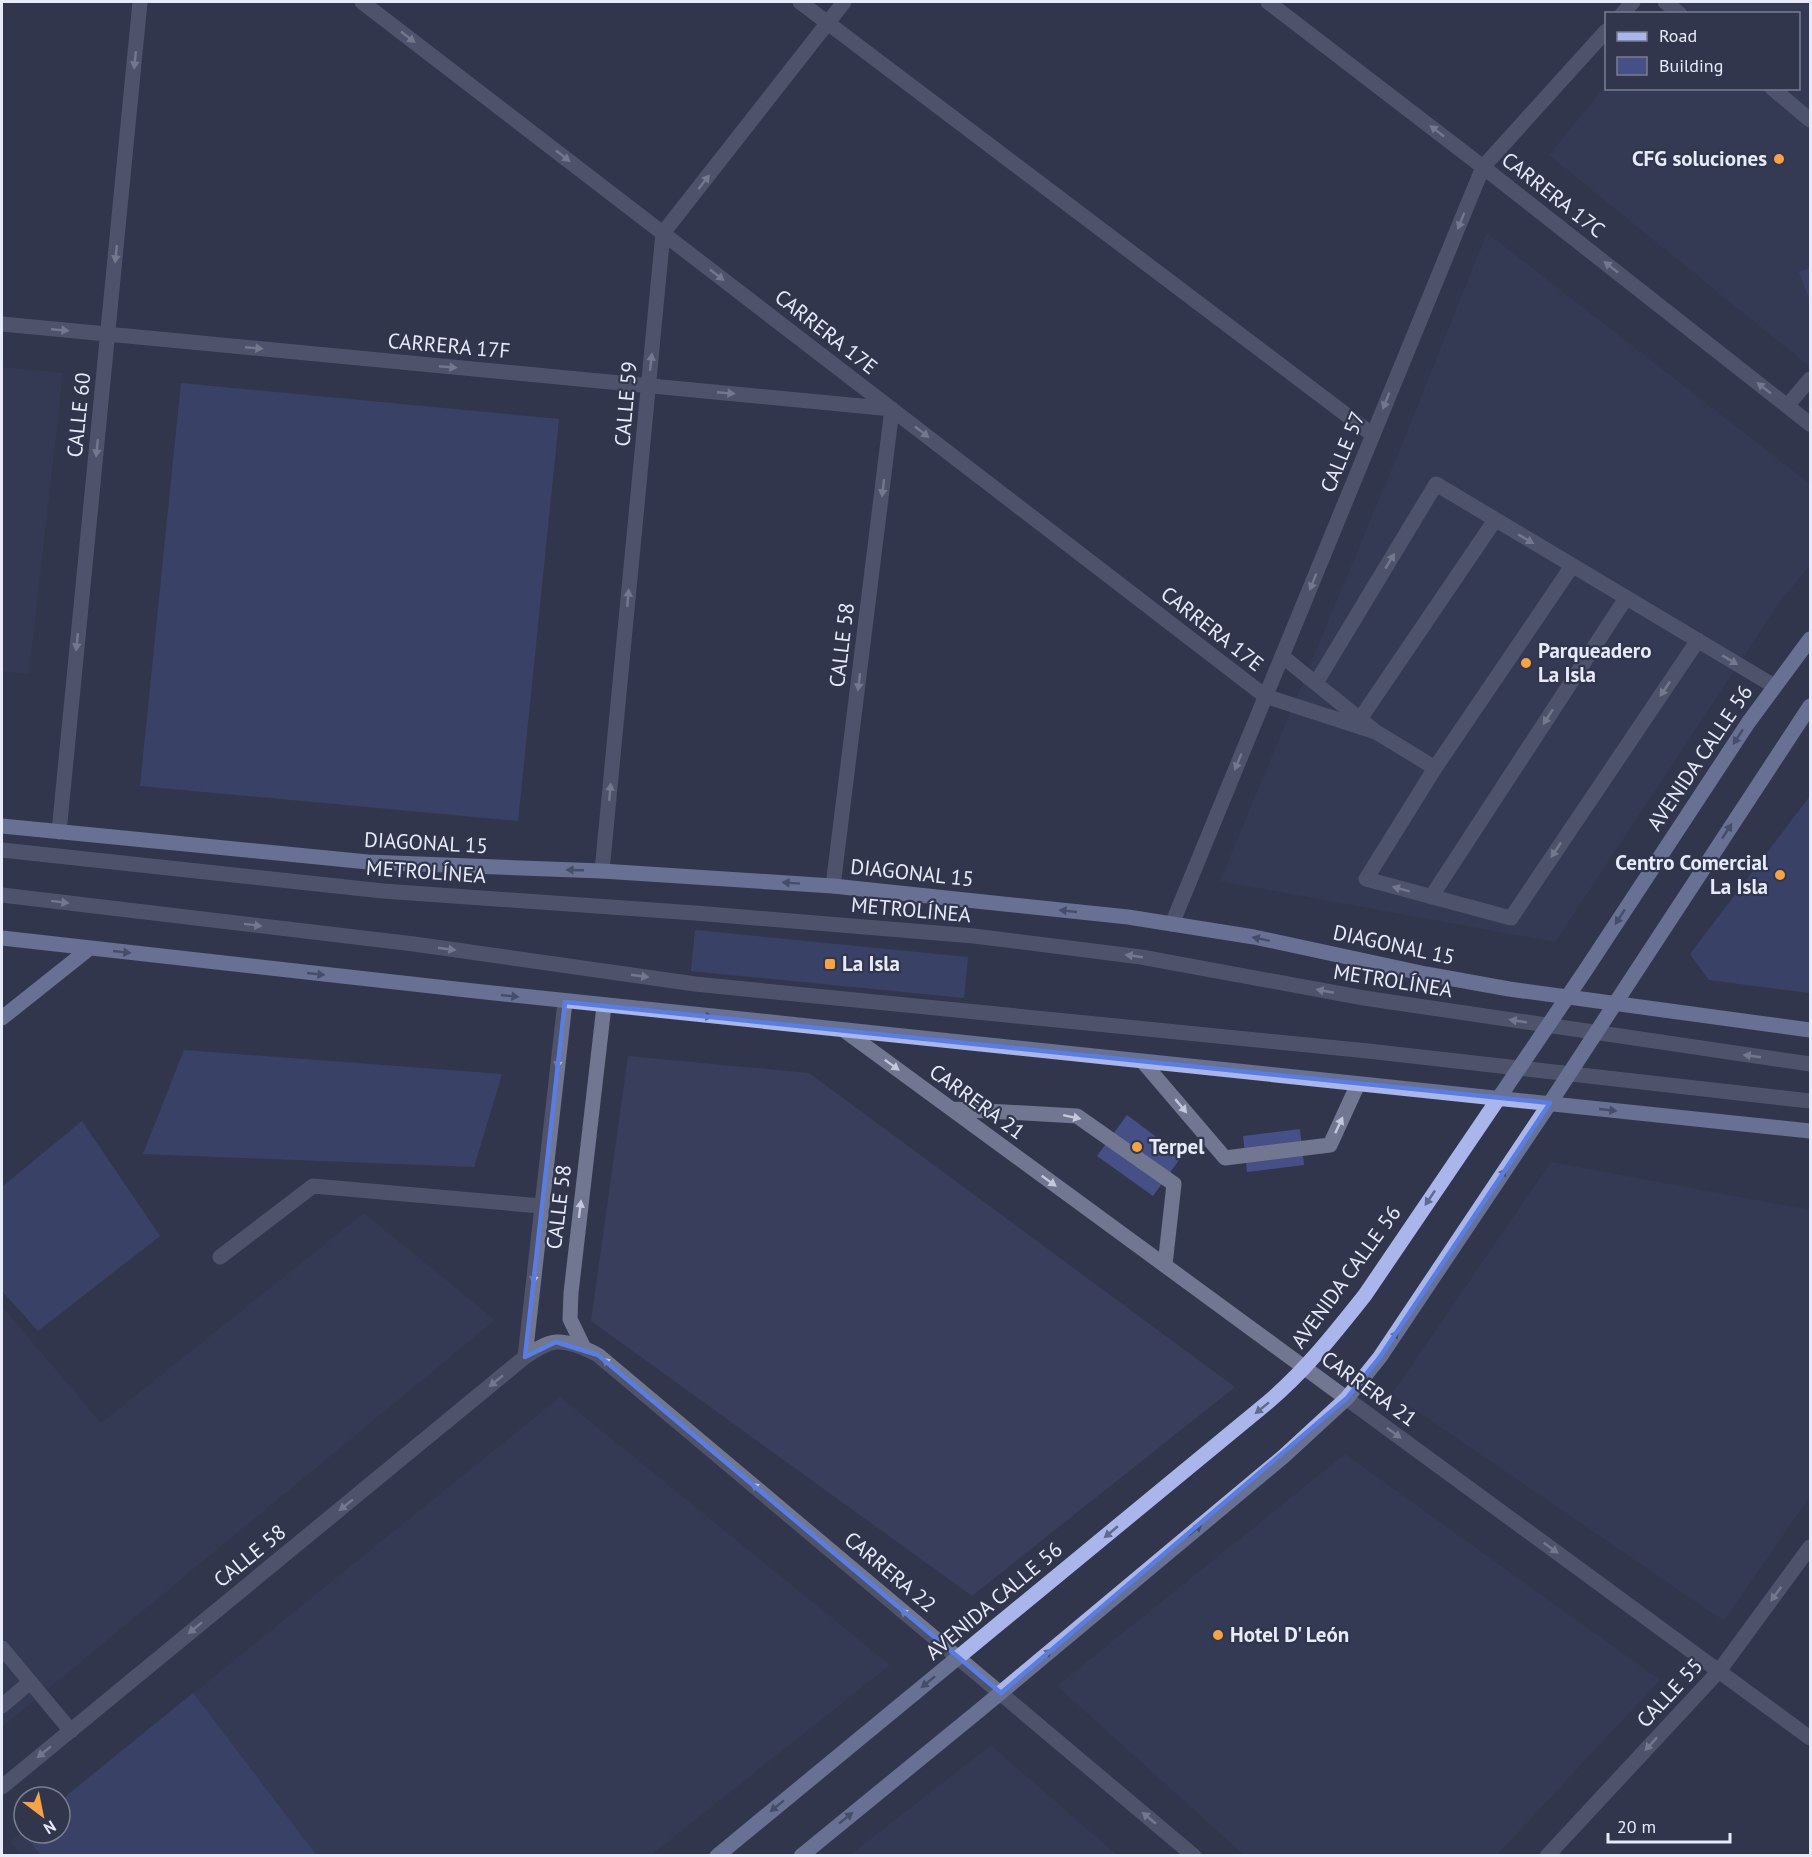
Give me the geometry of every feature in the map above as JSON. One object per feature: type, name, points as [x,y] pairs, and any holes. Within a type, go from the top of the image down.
[{"type":"main road","name":"AVENIDA CALLE 56","points":[[717,1856],[1267,1403],[1326,1345],[1365,1295],[1774,686],[1810,639]]},
{"type":"main road","points":[[801,1856],[1284,1456],[1347,1398],[1380,1357],[1570,1074],[1810,706]]},
{"type":"main road","name":"DIAGONAL 15","points":[[2,826],[368,862],[602,871],[833,886],[1116,916],[1254,937],[1465,981],[1810,1030]]},
{"type":"main road","points":[[2,938],[565,1002],[1810,1131]]},
{"type":"main road","points":[[2,1018],[90,948]]},
{"type":"street","name":"CALLE 60","points":[[59,832],[140,2]]},
{"type":"street","name":"CARRERA 17E","points":[[362,2],[1265,696],[1376,732]]},
{"type":"street","points":[[800,2],[1373,435]]},
{"type":"street","points":[[663,233],[844,2]]},
{"type":"street","name":"CARRERA 17C","points":[[1268,2],[1483,167],[1810,424]]},
{"type":"street","points":[[1665,2],[1678,12]]},
{"type":"street","name":"CALLE 57","points":[[1172,924],[1483,167],[1605,31]]},
{"type":"street","points":[[1774,90],[1810,120]]},
{"type":"street","name":"CALLE 59","points":[[602,871],[663,233]]},
{"type":"street","name":"CARRERA 17F","points":[[2,324],[892,409]]},
{"type":"street","points":[[1787,406],[1810,379]]},
{"type":"street","name":"CALLE 58","points":[[833,886],[892,409]]},
{"type":"street","points":[[1316,683],[1436,484],[1774,686]]},
{"type":"street","points":[[1360,719],[1495,520]]},
{"type":"street","points":[[1572,566],[1435,768],[1366,879],[1511,918],[1698,640]]},
{"type":"street","points":[[1431,897],[1626,598]]},
{"type":"street","points":[[1282,656],[1376,732],[1435,768]]},
{"type":"street","name":"METROLÍNEA","points":[[2,850],[383,891],[684,912],[974,936],[1141,957],[1364,999],[1810,1064]]},
{"type":"street","points":[[2,896],[414,944],[696,984],[1368,1051],[1810,1101]]},
{"type":"street","name":"CALLE 58","points":[[525,1357],[565,1002]]},
{"type":"street","name":"CALLE 58","points":[[584,1348],[570,1319],[570,1293],[604,1006]]},
{"type":"street","name":"CARRERA 21","points":[[845,1031],[1810,1738]]},
{"type":"street","points":[[1143,1062],[1225,1158],[1330,1144],[1358,1084]]},
{"type":"street","points":[[952,1109],[1077,1116],[1174,1184],[1165,1265]]},
{"type":"street","points":[[220,1257],[313,1186],[541,1206]]},
{"type":"street","name":"CALLE 58","points":[[2,1787],[525,1357],[556,1342],[584,1348]]},
{"type":"street","name":"CARRERA 22","points":[[584,1348],[598,1355],[1194,1856]]},
{"type":"street","name":"CALLE 55","points":[[1546,1856],[1719,1671],[1810,1547]]},
{"type":"street","points":[[2,1648],[71,1731]]},
{"type":"street","points":[[2,1706],[30,1682]]},
{"type":"highlighted area","points":[[565,1002],[1550,1103],[1380,1357],[1347,1398],[1001,1693],[598,1355],[556,1342],[525,1357]]},
{"type":"shaded area","points":[[1675,2],[1810,2],[1810,367],[1549,155],[1605,86],[1605,90],[1800,90],[1800,12],[1666,12]]},
{"type":"shaded area","name":"Parqueadero La Isla","points":[[1487,233],[1810,484],[1810,565],[1779,603],[1555,942],[1220,881],[1408,430]]},
{"type":"shaded area","points":[[2,367],[63,373],[29,674],[2,671]]},
{"type":"shaded area","points":[[628,1056],[809,1073],[1235,1387],[972,1596],[591,1321]]},
{"type":"shaded area","points":[[1551,1162],[1810,1210],[1810,1496],[1724,1621],[1392,1394]]},
{"type":"shaded area","points":[[364,1213],[495,1320],[2,1727],[2,1306],[101,1423]]},
{"type":"shaded area","points":[[560,1397],[890,1665],[651,1855],[22,1856],[13,1845],[72,1845],[72,1791]]},
{"type":"shaded area","points":[[1345,1454],[1660,1680],[1497,1855],[1244,1855],[1057,1686]]},
{"type":"shaded area","points":[[991,1745],[1117,1855],[850,1855]]},
{"type":"building","points":[[1810,268],[1810,301],[1799,272]]},
{"type":"building","points":[[181,383],[559,419],[518,821],[140,786]]},
{"type":"building","name":"Centro Comercial La Isla","points":[[1810,796],[1810,993],[1709,980],[1690,954]]},
{"type":"building","name":"La Isla","points":[[695,930],[968,957],[964,998],[691,971]]},
{"type":"building","points":[[184,1050],[502,1074],[474,1167],[143,1154]]},
{"type":"building","name":"Terpel","points":[[1127,1115],[1182,1156],[1153,1196],[1097,1156]]},
{"type":"building","points":[[82,1121],[160,1236],[38,1331],[2,1291],[2,1187]]},
{"type":"building","name":"Terpel","points":[[1300,1129],[1304,1165],[1247,1172],[1243,1136]]},
{"type":"building","points":[[193,1693],[317,1856],[41,1856],[33,1845],[72,1845],[72,1791]]},
{"type":"place","name":"CFG soluciones","points":[[1779,159]]},
{"type":"place","name":"Parqueadero La Isla","points":[[1526,663]]},
{"type":"place","name":"Centro Comercial La Isla","points":[[1780,875]]},
{"type":"place","name":"La Isla","points":[[830,964]]},
{"type":"place","name":"Terpel","points":[[1137,1147]]},
{"type":"place","name":"Hotel D' León","points":[[1218,1635]]}]
